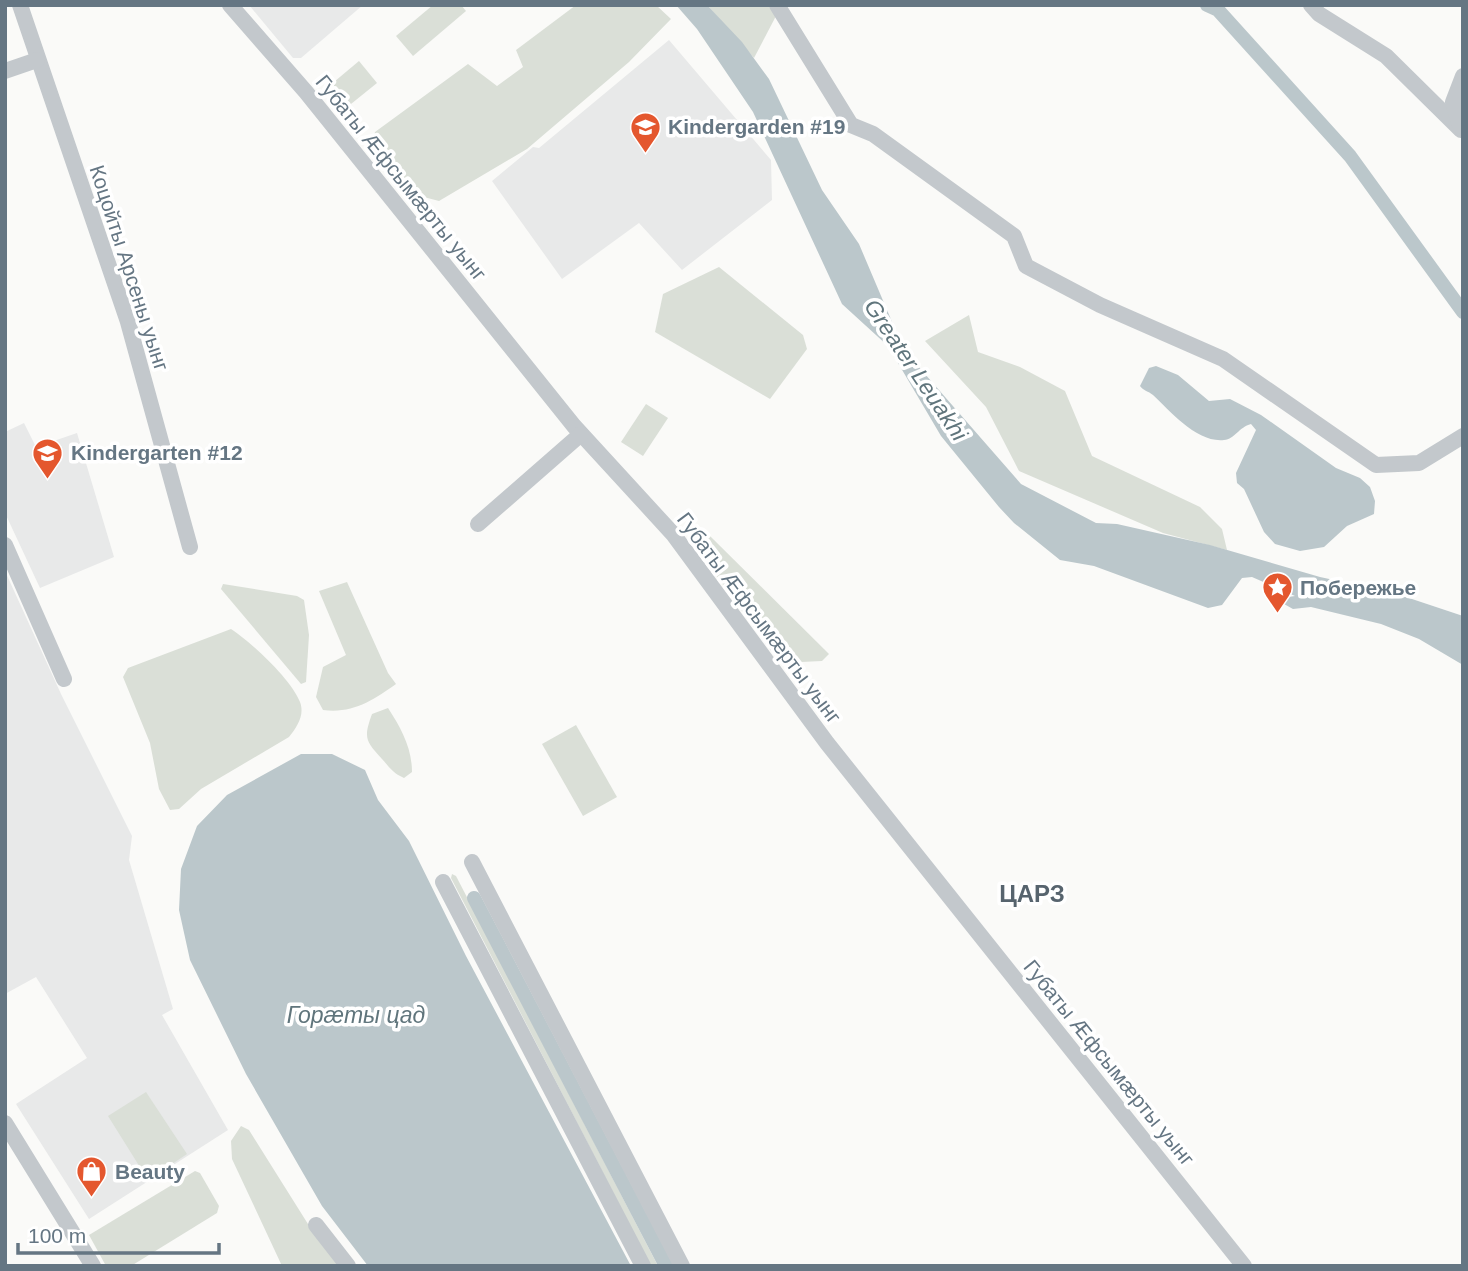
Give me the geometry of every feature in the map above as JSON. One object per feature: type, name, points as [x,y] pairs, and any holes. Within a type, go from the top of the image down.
[{"type":"street","name":"Коцойты Арсены уынг","points":[[20,5],[128,321],[190,547]]},
{"type":"street","name":"Губаты Æфсымæрты уынг","points":[[230,5],[306,92],[581,434],[673,534],[827,743],[1244,1266]]},
{"type":"street","points":[[777,5],[851,125],[873,134],[1014,236],[1027,266],[1100,305],[1223,359],[1376,465],[1419,463],[1463,436]]},
{"type":"street","points":[[1311,5],[1319,15],[1386,56],[1462,132]]},
{"type":"street","points":[[5,71],[37,60]]},
{"type":"street","points":[[1462,132],[1453,102],[1463,76]]},
{"type":"street","points":[[478,524],[581,434]]},
{"type":"street","points":[[5,545],[64,679]]},
{"type":"street","points":[[472,862],[682,1266]]},
{"type":"street","points":[[443,883],[643,1266]]},
{"type":"street","points":[[5,1123],[93,1266]]},
{"type":"street","points":[[316,1225],[348,1266]]},
{"type":"shaded area","points":[[249,5],[363,5],[301,58],[293,58]]},
{"type":"shaded area","points":[[433,5],[461,5],[466,11],[413,56],[396,36]]},
{"type":"shaded area","points":[[576,5],[656,5],[671,19],[629,62],[527,149],[439,201],[420,196],[373,141],[375,132],[468,64],[497,86],[523,67],[516,50]]},
{"type":"shaded area","points":[[707,5],[768,5],[776,16],[754,58]]},
{"type":"shaded area","name":"Kindergarden #19","points":[[669,40],[771,160],[772,200],[682,270],[639,223],[562,279],[492,181],[533,147],[539,148]]},
{"type":"shaded area","points":[[359,61],[377,83],[346,108],[328,87]]},
{"type":"shaded area","points":[[719,267],[803,335],[807,349],[770,399],[655,332],[663,294]]},
{"type":"shaded area","points":[[969,315],[978,352],[1020,367],[1065,391],[1092,456],[1200,507],[1222,529],[1227,550],[1163,533],[1019,471],[986,407],[925,341]]},
{"type":"shaded area","points":[[646,404],[668,418],[643,456],[621,442]]},
{"type":"shaded area","name":"Kindergarten #12","points":[[24,423],[36,447],[77,433],[114,557],[40,588],[5,513],[5,432]]},
{"type":"shaded area","points":[[692,529],[710,536],[829,654],[822,661],[780,663],[689,538]]},
{"type":"shaded area","points":[[5,571],[61,694],[132,836],[129,860],[173,1009],[162,1015],[228,1130],[89,1219],[16,1104],[87,1058],[36,977],[5,994]]},
{"type":"shaded area","points":[[347,582],[388,673],[396,684],[353,708],[323,710],[316,697],[323,667],[346,655],[319,591]]},
{"type":"shaded area","points":[[223,584],[297,596],[304,600],[309,635],[306,682],[301,684],[221,589]]},
{"type":"shaded area","points":[[231,629],[259,652],[288,683],[300,702],[302,712],[299,721],[289,737],[201,789],[179,809],[170,810],[159,789],[150,743],[123,677],[128,668]]},
{"type":"shaded area","points":[[388,708],[408,746],[412,772],[404,778],[390,768],[372,748],[368,739],[372,714]]},
{"type":"shaded area","points":[[576,725],[617,797],[583,816],[542,744]]},
{"type":"shaded area","points":[[452,874],[456,876],[658,1266],[651,1266],[451,878]]},
{"type":"shaded area","points":[[146,1092],[187,1154],[148,1180],[108,1116]]},
{"type":"shaded area","points":[[241,1126],[249,1130],[313,1232],[339,1266],[282,1266],[232,1159],[231,1141]]},
{"type":"shaded area","points":[[195,1171],[200,1173],[219,1206],[217,1213],[131,1266],[106,1266],[89,1235]]},
{"type":"water","name":"Greater Leuakhi","points":[[676,5],[707,5],[742,42],[769,79],[822,190],[859,244],[904,350],[1021,484],[1096,523],[1117,524],[1210,545],[1320,577],[1394,593],[1463,616],[1463,665],[1419,639],[1381,624],[1311,607],[1293,609],[1275,599],[1295,596],[1252,577],[1242,578],[1222,605],[1208,608],[1094,566],[1060,560],[1014,523],[941,436],[888,346],[842,304],[753,112],[697,29]]},
{"type":"water","points":[[1156,366],[1178,375],[1209,401],[1230,399],[1261,415],[1336,468],[1360,478],[1370,487],[1375,501],[1374,514],[1347,526],[1324,547],[1300,551],[1275,544],[1264,532],[1244,489],[1237,483],[1236,473],[1256,430],[1251,424],[1224,440],[1214,440],[1194,431],[1140,386],[1149,368]]},
{"type":"water","name":"Горӕты цад","points":[[301,754],[332,754],[365,770],[378,800],[409,841],[466,956],[631,1266],[368,1266],[322,1206],[246,1074],[190,960],[179,910],[181,869],[197,826],[227,795]]},
{"type":"waterway","points":[[1207,5],[1218,10],[1350,156],[1463,312]]},
{"type":"waterway","points":[[474,898],[666,1266]]},
{"type":"place","name":"Kindergarden #19","points":[[645,154]]},
{"type":"place","name":"Kindergarten #12","points":[[48,480]]},
{"type":"place","name":"Побережье","points":[[1277,615]]},
{"type":"place","name":"Beauty","points":[[92,1199]]},
{"type":"district","name":"ЦАРЗ","points":[[1032,894]]}]
